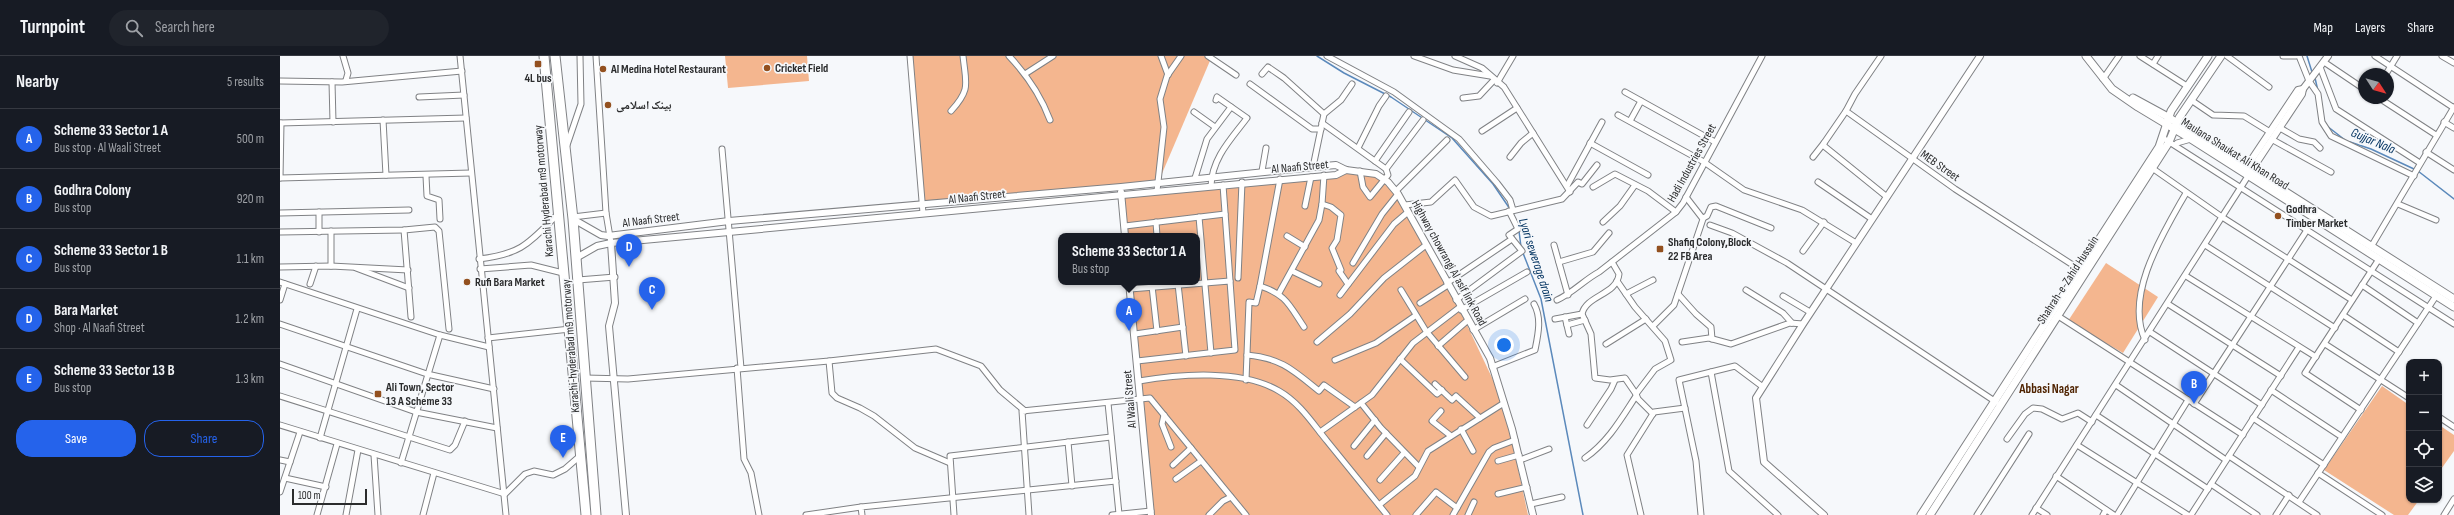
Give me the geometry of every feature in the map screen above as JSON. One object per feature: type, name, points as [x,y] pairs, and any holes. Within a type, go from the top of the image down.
[{"type":"highway","name":"Karachi Hyderabad m9 motorway","points":[[544,56],[586,515]]},
{"type":"highway","name":"Karachi-hyderabad m9 motorway","points":[[555,56],[573,218],[596,515]]},
{"type":"main road","name":"Maulana Shaukat Ali Khan Road","points":[[2086,56],[2105,81],[2131,103],[2167,120],[2454,299]]},
{"type":"main road","name":"Shahrah-e-Zahid Hussain","points":[[1930,515],[2079,269],[2169,142],[2167,120],[2187,86],[2208,56]]},
{"type":"main road","name":"Shahrah-e-Zahid Hussain","points":[[1921,515],[2058,316],[2169,142],[2175,125],[2221,56]]},
{"type":"main road","name":"Maulana Shaukat Ali Khan Road","points":[[2175,125],[2191,139],[2247,171],[2454,307]]},
{"type":"street","points":[[342,56],[348,73],[346,80]]},
{"type":"street","points":[[460,56],[480,269],[505,494],[506,515]]},
{"type":"street","points":[[565,152],[581,104],[580,56]]},
{"type":"street","points":[[596,56],[606,213],[615,277],[615,303],[609,326],[615,377],[618,438],[626,515]]},
{"type":"street","points":[[910,56],[923,213]]},
{"type":"street","points":[[951,111],[965,94],[966,85],[963,56]]},
{"type":"street","points":[[1009,56],[1025,74],[1044,103],[1050,120]]},
{"type":"street","points":[[1025,74],[1053,56]]},
{"type":"street","points":[[1161,56],[1168,74]]},
{"type":"street","points":[[1157,191],[1164,127],[1160,99],[1168,74],[1181,56]]},
{"type":"street","points":[[1208,56],[1236,75]]},
{"type":"street","points":[[1327,56],[1394,92],[1459,139],[1510,200],[1511,211],[1518,229],[1509,235],[1522,251],[1456,300]]},
{"type":"street","points":[[1414,56],[1453,70],[1494,80]]},
{"type":"street","points":[[1455,56],[1476,64],[1504,88],[1570,192]]},
{"type":"street","points":[[1463,98],[1479,96],[1513,56]]},
{"type":"street","name":"Hadi Industries Street","points":[[1557,300],[1568,295],[1587,278],[1612,262],[1676,212],[1686,197],[1762,56]]},
{"type":"street","points":[[1813,157],[1846,111],[1854,94],[1881,56]]},
{"type":"street","points":[[1824,515],[1764,462],[1756,398],[1802,324],[1980,56]]},
{"type":"street","points":[[2105,81],[2119,56]]},
{"type":"street","points":[[2140,56],[2187,86]]},
{"type":"street","points":[[2153,64],[2158,56]]},
{"type":"street","points":[[2227,56],[2269,87]]},
{"type":"street","points":[[2283,56],[2296,56]]},
{"type":"street","points":[[2299,56],[2316,72],[2336,109],[2420,165]]},
{"type":"street","points":[[2247,171],[2273,140],[2302,94],[2303,89],[2328,56]]},
{"type":"street","points":[[2371,247],[2398,204],[2426,152],[2454,107],[2375,56]]},
{"type":"street","points":[[2390,66],[2397,56]]},
{"type":"street","points":[[2442,56],[2454,63]]},
{"type":"street","points":[[1262,74],[1268,67],[1284,78],[1324,114]]},
{"type":"street","points":[[280,81],[332,82],[462,71]]},
{"type":"street","points":[[2316,72],[2358,87]]},
{"type":"street","points":[[2316,72],[2322,122],[2331,136],[2415,174]]},
{"type":"street","points":[[332,82],[333,122]]},
{"type":"street","points":[[1250,84],[1312,129],[1321,126],[1358,148],[1386,168],[1388,175],[1370,197],[1363,187],[1360,171]]},
{"type":"street","points":[[1313,167],[1324,114],[1341,100],[1352,84]]},
{"type":"street","points":[[2032,515],[2241,188],[2247,171],[2270,132],[2298,90],[2303,89]]},
{"type":"street","points":[[1625,92],[1715,142]]},
{"type":"street","points":[[419,97],[464,95]]},
{"type":"street","points":[[1358,148],[1378,106],[1386,96]]},
{"type":"street","points":[[1211,186],[1211,176],[1220,153],[1247,118],[1217,98],[1216,100]]},
{"type":"street","points":[[2191,100],[2213,115],[2244,116],[2270,132]]},
{"type":"street","points":[[1630,121],[1641,101]]},
{"type":"street","points":[[2387,104],[2436,135]]},
{"type":"street","points":[[1195,178],[1202,152],[1214,127],[1231,107]]},
{"type":"street","points":[[1482,131],[1517,108]]},
{"type":"street","name":"MEB Street","points":[[1846,111],[1913,159],[2079,269]]},
{"type":"street","points":[[1194,112],[1214,127]]},
{"type":"street","points":[[1375,161],[1409,112]]},
{"type":"street","points":[[1618,115],[1704,162],[1730,182],[1744,190],[1802,210],[1824,222],[1856,244]]},
{"type":"street","points":[[466,118],[280,123],[280,178],[386,175],[426,176],[471,173]]},
{"type":"street","points":[[383,120],[386,175]]},
{"type":"street","points":[[1386,168],[1424,120]]},
{"type":"street","points":[[1567,186],[1602,122]]},
{"type":"street","points":[[2444,122],[2454,128]]},
{"type":"street","points":[[2280,128],[2299,139],[2314,142],[2320,148]]},
{"type":"street","points":[[1510,157],[1521,142],[1533,133]]},
{"type":"street","points":[[2169,142],[2191,139]]},
{"type":"street","points":[[1353,263],[1397,192],[1447,140]]},
{"type":"street","points":[[2273,140],[2331,172]]},
{"type":"street","points":[[2169,142],[2372,270],[2454,324]]},
{"type":"street","points":[[1590,143],[1648,175]]},
{"type":"street","points":[[1824,143],[1828,151],[1887,197]]},
{"type":"street","points":[[1262,172],[1266,148]]},
{"type":"street","points":[[722,149],[729,221],[728,231],[739,368],[744,459],[751,473],[759,515]]},
{"type":"street","points":[[2426,152],[2454,170]]},
{"type":"street","name":"Al Naafi Street","points":[[576,258],[609,239],[729,221],[1121,187],[1211,176],[1336,165],[1346,170]]},
{"type":"street","points":[[1405,206],[1431,202],[1455,180],[1474,207],[1491,216],[1562,199],[1578,182],[1582,184],[1597,165]]},
{"type":"street","points":[[2152,168],[2222,217],[2352,300]]},
{"type":"street","name":"Al Naafi Street","points":[[573,218],[601,236],[609,239],[728,231],[1122,195],[1242,182],[1336,175],[1346,170]]},
{"type":"street","name":"Highway chowrangi Al asif link Road","points":[[1346,170],[1376,174],[1397,192],[1468,320],[1492,367],[1504,403],[1527,487],[1532,515]]},
{"type":"street","points":[[1593,187],[1615,174],[1635,184],[1676,212]]},
{"type":"street","points":[[426,176],[427,196],[440,200],[440,219]]},
{"type":"street","points":[[1279,293],[1305,247],[1318,220],[1322,204],[1324,176]]},
{"type":"street","points":[[1305,206],[1311,177]]},
{"type":"street","points":[[1246,380],[1249,302],[1256,303],[1280,180]]},
{"type":"street","points":[[1238,278],[1242,182]]},
{"type":"street","points":[[1818,182],[1872,219]]},
{"type":"street","points":[[1603,222],[1620,206],[1635,184]]},
{"type":"street","points":[[1137,361],[1235,350],[1223,185]]},
{"type":"street","points":[[1121,187],[1125,233]]},
{"type":"street","points":[[2145,340],[2140,329],[2139,312],[2146,271],[2186,193]]},
{"type":"street","points":[[1686,197],[1703,218]]},
{"type":"street","points":[[1322,204],[1331,207],[1341,215],[1337,240],[1332,248],[1341,270],[1339,271],[1348,284]]},
{"type":"street","points":[[2398,204],[2436,220]]},
{"type":"street","points":[[1652,326],[1669,312],[1678,294],[1703,218],[1707,216],[1711,207],[1716,206],[1771,228]]},
{"type":"street","points":[[280,213],[408,210]]},
{"type":"street","points":[[319,212],[319,232]]},
{"type":"street","points":[[1340,295],[1394,224],[1408,212]]},
{"type":"street","points":[[573,218],[606,213]]},
{"type":"street","points":[[479,259],[502,256],[528,245],[558,214]]},
{"type":"street","points":[[1124,226],[1226,214]]},
{"type":"street","points":[[1199,217],[1199,233]]},
{"type":"street","points":[[1156,222],[1157,233]]},
{"type":"street","points":[[1803,251],[1824,222]]},
{"type":"street","points":[[1710,225],[1732,233],[1787,264],[1998,403]]},
{"type":"street","points":[[280,232],[404,230],[435,227],[439,231],[449,329]]},
{"type":"street","points":[[404,230],[411,317]]},
{"type":"street","points":[[2194,404],[2307,230]]},
{"type":"street","points":[[330,266],[331,231]]},
{"type":"street","points":[[1559,262],[1593,252],[1609,233]]},
{"type":"street","points":[[1287,236],[1305,247]]},
{"type":"street","points":[[1420,303],[1512,239]]},
{"type":"street","points":[[1317,342],[1350,314],[1384,278],[1426,245]]},
{"type":"street","points":[[1554,245],[1568,295]]},
{"type":"street","points":[[2205,245],[2335,328]]},
{"type":"street","points":[[1200,250],[1205,282],[1211,353]]},
{"type":"street","points":[[2361,410],[2306,373],[2379,259]]},
{"type":"street","points":[[1555,319],[1582,314],[1588,305],[1617,281],[1619,274],[1612,262]]},
{"type":"street","points":[[480,269],[531,265],[563,273]]},
{"type":"street","points":[[310,284],[316,266]]},
{"type":"street","points":[[280,267],[351,266],[408,270]]},
{"type":"street","points":[[351,266],[409,288]]},
{"type":"street","points":[[1292,271],[1319,284]]},
{"type":"street","points":[[1320,432],[1376,392],[1400,359],[1426,331],[1461,308],[1527,272]]},
{"type":"street","points":[[2186,276],[2316,357]]},
{"type":"street","points":[[578,280],[615,277]]},
{"type":"street","points":[[1626,294],[1653,280]]},
{"type":"street","points":[[1200,282],[1230,281]]},
{"type":"street","points":[[1585,458],[1595,451],[1612,432],[1655,369],[1671,360],[1667,345],[1617,281]]},
{"type":"street","points":[[280,300],[282,283],[357,309],[440,335],[489,347]]},
{"type":"street","name":"Al Waali Street","points":[[1129,285],[1151,513]]},
{"type":"street","points":[[1130,289],[1157,285]]},
{"type":"street","points":[[1178,285],[1186,356]]},
{"type":"street","points":[[2362,285],[2418,323]]},
{"type":"street","points":[[1152,286],[1157,331]]},
{"type":"street","points":[[1260,286],[1279,293],[1284,297],[1304,327]]},
{"type":"street","points":[[1401,290],[1415,316],[1426,331],[1465,377]]},
{"type":"street","points":[[1746,290],[1782,313],[1792,323]]},
{"type":"street","points":[[1678,294],[1696,314],[1712,327],[1712,338]]},
{"type":"street","points":[[1783,296],[1810,312]]},
{"type":"street","points":[[2299,502],[2436,296]]},
{"type":"street","points":[[1473,330],[1525,299]]},
{"type":"street","points":[[1492,367],[1535,350],[1539,332],[1538,311],[1534,304]]},
{"type":"street","points":[[2168,304],[2280,376]]},
{"type":"street","points":[[320,438],[357,309]]},
{"type":"street","points":[[1582,314],[1591,334],[1595,377],[1597,379],[1615,380],[1625,378],[1636,395],[1653,414]]},
{"type":"street","points":[[2343,315],[2399,352]]},
{"type":"street","points":[[1335,360],[1376,343],[1415,316]]},
{"type":"street","points":[[2058,316],[2243,435]]},
{"type":"street","points":[[1564,317],[1569,334]]},
{"type":"street","points":[[1606,344],[1646,319]]},
{"type":"street","points":[[1438,346],[1468,320]]},
{"type":"street","points":[[1567,325],[1585,320]]},
{"type":"street","points":[[1682,342],[1712,338],[1730,344],[1792,323],[1802,324]]},
{"type":"street","points":[[280,324],[427,374],[494,390]]},
{"type":"street","points":[[1135,334],[1183,327]]},
{"type":"street","points":[[488,338],[570,330]]},
{"type":"street","points":[[2150,332],[2262,404]]},
{"type":"street","points":[[401,463],[440,335]]},
{"type":"street","points":[[2324,344],[2406,396]]},
{"type":"street","points":[[2199,515],[2193,513],[2299,347]]},
{"type":"street","points":[[585,378],[615,377],[628,379],[829,361],[936,349],[981,366],[1000,390],[1025,411]]},
{"type":"street","points":[[1247,355],[1273,359],[1285,364],[1319,391],[1324,385],[1354,407]]},
{"type":"street","points":[[1400,359],[1437,394],[1442,390]]},
{"type":"street","points":[[829,361],[832,393],[837,398],[874,416],[915,448],[950,463]]},
{"type":"street","points":[[280,364],[416,412],[497,428]]},
{"type":"street","points":[[1701,515],[1696,461],[1679,380],[1735,366],[1763,387]]},
{"type":"street","points":[[1711,372],[1729,471],[1778,515]]},
{"type":"street","points":[[1139,381],[1170,376],[1192,375],[1246,380],[1281,392],[1300,407],[1387,515]]},
{"type":"street","points":[[1587,425],[1611,389],[1615,380]]},
{"type":"street","points":[[1435,384],[1452,400],[1456,396],[1480,418]]},
{"type":"street","points":[[2116,385],[2173,424],[2289,495],[2317,515]]},
{"type":"street","points":[[2271,390],[2342,438]]},
{"type":"street","points":[[280,396],[451,450],[464,421]]},
{"type":"street","points":[[1029,515],[1022,411],[1150,398],[1246,515]]},
{"type":"street","points":[[2056,476],[2115,515],[2137,483],[2188,400]]},
{"type":"street","points":[[1108,403],[1119,514]]},
{"type":"street","points":[[1361,403],[1404,453],[1419,467]]},
{"type":"street","points":[[1379,505],[1415,476],[1428,451],[1504,403]]},
{"type":"street","points":[[1641,515],[1627,455],[1653,414],[1685,408]]},
{"type":"street","points":[[2007,439],[2025,414],[2034,408],[2042,409],[2062,419],[2078,412],[2092,422]]},
{"type":"street","points":[[1442,411],[1432,421],[1451,436]]},
{"type":"street","points":[[1164,415],[1162,424],[1171,447]]},
{"type":"street","points":[[2096,415],[2154,454],[2257,515]]},
{"type":"street","points":[[2253,418],[2324,465]]},
{"type":"street","points":[[2442,419],[2453,425]]},
{"type":"street","points":[[1354,446],[1375,420]]},
{"type":"street","points":[[280,425],[434,474],[505,494]]},
{"type":"street","points":[[1461,430],[1472,451]]},
{"type":"street","points":[[280,492],[300,432]]},
{"type":"street","points":[[1367,456],[1386,433]]},
{"type":"street","points":[[1977,515],[2029,434]]},
{"type":"street","points":[[954,515],[950,456],[1111,437]]},
{"type":"street","points":[[1452,515],[1489,452],[1494,448],[1515,440]]},
{"type":"street","points":[[1068,442],[1072,486]]},
{"type":"street","points":[[317,515],[337,444]]},
{"type":"street","points":[[2077,445],[2188,515]]},
{"type":"street","points":[[1173,465],[1191,448]]},
{"type":"street","points":[[1498,461],[1549,449]]},
{"type":"street","points":[[346,515],[358,450]]},
{"type":"street","points":[[1380,480],[1404,453]]},
{"type":"street","points":[[374,455],[378,515]]},
{"type":"street","points":[[505,494],[525,474],[534,471],[553,475],[566,469],[580,456]]},
{"type":"street","points":[[280,460],[290,462]]},
{"type":"street","points":[[1176,479],[1201,461]]},
{"type":"street","points":[[2318,473],[2382,515]]},
{"type":"street","points":[[423,515],[434,474]]},
{"type":"street","points":[[285,478],[326,487]]},
{"type":"street","points":[[806,515],[861,507],[952,499],[1116,481]]},
{"type":"street","points":[[1498,494],[1527,487]]},
{"type":"street","points":[[1416,515],[1436,492],[1457,508]]},
{"type":"street","points":[[2276,515],[2289,495]]},
{"type":"street","points":[[1531,504],[1562,496]]},
{"type":"street","points":[[1209,515],[1223,501],[1231,497]]},
{"type":"street","points":[[2444,515],[2454,499]]},
{"type":"street","points":[[1468,515],[1474,502]]},
{"type":"street","points":[[861,507],[862,515]]},
{"type":"street","points":[[2036,508],[2047,515]]},
{"type":"street","points":[[2103,515],[2106,510]]},
{"type":"street","points":[[1112,515],[1151,513]]},
{"type":"shaded area","name":"Cricket Field","points":[[725,56],[807,56],[809,81],[728,88]]},
{"type":"shaded area","points":[[910,56],[1212,56],[1158,183],[923,203]]},
{"type":"shaded area","points":[[1360,171],[1388,175],[1448,285],[1504,403],[1528,515],[1151,515],[1130,285],[1200,285],[1200,233],[1125,233],[1122,195]]},
{"type":"shaded area","points":[[2106,263],[2158,297],[2123,353],[2068,321]]},
{"type":"shaded area","points":[[2382,386],[2406,403],[2406,503],[2417,503],[2408,515],[2394,515],[2324,470]]},
{"type":"shaded area","points":[[2442,427],[2454,435],[2454,451],[2442,468]]},
{"type":"waterway","name":"Lyari sewerage drain","points":[[1317,56],[1344,73],[1391,97],[1452,138],[1493,184],[1510,209]]},
{"type":"waterway","name":"Gujjar Nala","points":[[2307,56],[2312,72]]},
{"type":"waterway","name":"Gujjar Nala","points":[[2315,78],[2318,91]]},
{"type":"waterway","name":"Gujjar Nala","points":[[2327,126],[2345,140]]},
{"type":"waterway","name":"Gujjar Nala","points":[[2350,142],[2371,149],[2414,169]]},
{"type":"waterway","name":"Gujjar Nala","points":[[2418,171],[2454,199]]},
{"type":"waterway","name":"Lyari sewerage drain","points":[[1519,231],[1521,247]]},
{"type":"waterway","name":"Lyari sewerage drain","points":[[1523,253],[1541,299],[1583,515]]},
{"type":"place","name":"4L bus","points":[[538,64]]},
{"type":"place","name":"Cricket Field","points":[[767,68]]},
{"type":"place","name":"Al Medina Hotel Restaurant","points":[[603,69]]},
{"type":"place","name":"بینک اسلامی","points":[[608,105]]},
{"type":"place","name":"Godhra Timber Market","points":[[2278,216]]},
{"type":"place","name":"Shafiq Colony,Block 22 FB Area","points":[[1660,249]]},
{"type":"place","name":"Bara Market","points":[[629,267]]},
{"type":"place","name":"Rufi Bara Market","points":[[467,282]]},
{"type":"place","name":"Scheme 33 Sector 1 B","points":[[652,310]]},
{"type":"place","name":"Scheme 33 Sector 1 A","points":[[1129,331]]},
{"type":"place","name":"Ali Town, Sector 13 A Scheme 33","points":[[378,394]]},
{"type":"place","name":"Godhra Colony","points":[[2194,404]]},
{"type":"place","name":"Scheme 33 Sector 13 B","points":[[563,458]]},
{"type":"district","name":"Abbasi Nagar","points":[[2049,389]]}]
